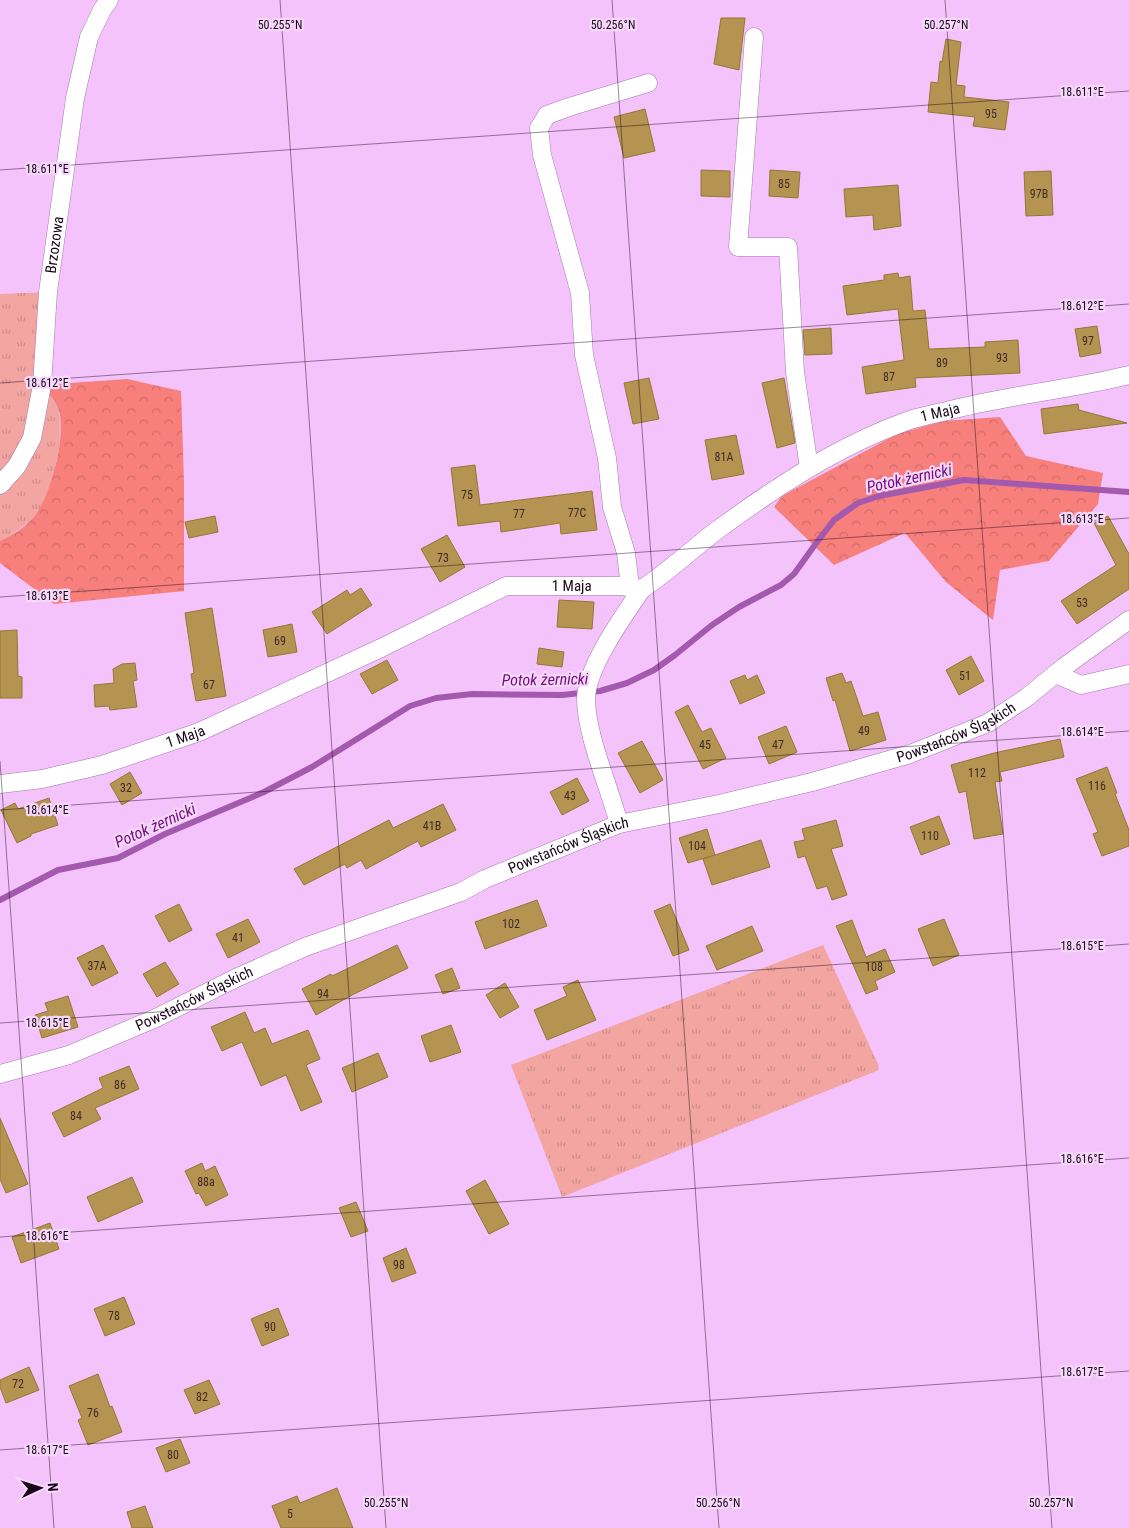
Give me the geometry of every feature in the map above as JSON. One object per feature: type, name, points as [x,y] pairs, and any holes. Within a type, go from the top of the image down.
[{"type":"street","name":"Brzozowa","points":[[0,485],[17,466],[32,438],[42,385],[48,292],[75,98],[89,37],[109,0]]},
{"type":"street","points":[[754,37],[738,248],[788,246],[795,372],[810,468]]},
{"type":"street","points":[[619,824],[594,740],[586,696],[594,666],[636,588],[612,507],[607,458],[584,355],[580,293],[542,155],[539,128],[547,116],[554,112],[648,84]]},
{"type":"street","name":"1 Maja","points":[[0,784],[42,779],[102,764],[199,732],[382,648],[506,586],[622,586],[636,588],[810,468],[848,446],[910,420],[970,405],[1102,382],[1129,375]]},
{"type":"street","name":"Powstańców Śląskich","points":[[0,1074],[69,1055],[156,1018],[236,978],[305,947],[461,892],[485,879],[619,824],[719,804],[802,784],[910,754],[988,723],[1026,698],[1129,620]]},
{"type":"street","points":[[1056,674],[1080,685],[1129,674]]},
{"type":"green space","points":[[48,292],[42,385],[59,409],[59,449],[52,481],[43,505],[31,520],[12,535],[0,541],[0,294]]},
{"type":"green space","points":[[127,379],[181,391],[184,482],[184,591],[54,604],[0,563],[0,541],[25,526],[39,510],[51,483],[59,451],[61,422],[59,410],[42,385]]},
{"type":"green space","points":[[1000,417],[1026,456],[1103,473],[1098,504],[1049,561],[1000,570],[993,620],[946,582],[905,533],[834,565],[774,507],[782,496],[897,434],[943,421]]},
{"type":"green space","points":[[823,945],[878,1064],[879,1070],[562,1197],[511,1065]]},
{"type":"building","points":[[721,18],[745,18],[739,70],[714,64]]},
{"type":"building","points":[[946,39],[961,42],[956,85],[965,86],[964,97],[1009,102],[1005,130],[973,126],[975,117],[928,112],[931,82],[938,83],[940,61],[942,62]]},
{"type":"building","points":[[645,109],[655,151],[624,158],[614,117]]},
{"type":"building","points":[[701,170],[730,171],[730,197],[701,196]]},
{"type":"building","points":[[770,170],[800,172],[798,198],[769,196]]},
{"type":"building","points":[[1051,171],[1053,215],[1026,216],[1024,172]]},
{"type":"building","points":[[898,185],[901,226],[874,230],[873,215],[846,217],[844,189]]},
{"type":"building","points":[[898,273],[899,278],[910,276],[913,311],[925,310],[929,349],[985,347],[985,342],[1018,340],[1020,373],[915,378],[916,387],[866,394],[862,367],[904,360],[898,309],[847,315],[843,286],[884,280],[884,275]]},
{"type":"building","points":[[1097,326],[1101,353],[1080,357],[1075,329]]},
{"type":"building","points":[[831,328],[832,354],[805,355],[803,330]]},
{"type":"building","points":[[649,378],[659,419],[633,424],[624,383]]},
{"type":"building","points":[[784,378],[795,443],[777,448],[762,383]]},
{"type":"building","points":[[1078,404],[1079,410],[1127,423],[1044,434],[1041,409]]},
{"type":"building","points":[[736,435],[744,474],[712,480],[705,440]]},
{"type":"building","points":[[475,465],[480,505],[592,491],[597,530],[561,534],[560,523],[501,532],[500,521],[458,526],[451,468]]},
{"type":"building","points":[[215,516],[218,532],[189,538],[185,522]]},
{"type":"building","points":[[1108,516],[1129,554],[1129,589],[1077,624],[1061,601],[1116,565],[1094,523]]},
{"type":"building","points":[[447,535],[465,567],[440,582],[421,549]]},
{"type":"building","points":[[361,588],[372,605],[327,634],[312,612],[347,590],[350,595]]},
{"type":"building","points":[[559,600],[594,602],[592,629],[557,627]]},
{"type":"building","points":[[212,608],[226,696],[196,701],[191,674],[194,673],[185,613]]},
{"type":"building","points":[[292,624],[297,652],[268,657],[263,630]]},
{"type":"building","points":[[17,630],[18,676],[22,677],[22,698],[0,698],[0,631]]},
{"type":"building","points":[[539,648],[564,652],[562,667],[537,664]]},
{"type":"building","points":[[971,656],[984,681],[959,695],[946,670]]},
{"type":"building","points":[[387,660],[398,680],[372,694],[360,674]]},
{"type":"building","points":[[135,663],[137,680],[133,681],[137,707],[110,710],[109,706],[95,707],[94,685],[114,683],[113,669],[122,664]]},
{"type":"building","points":[[842,673],[846,683],[851,681],[863,716],[878,712],[886,740],[850,751],[835,700],[833,701],[826,678]]},
{"type":"building","points":[[745,675],[747,680],[757,675],[765,693],[740,704],[730,681]]},
{"type":"building","points":[[688,705],[702,732],[711,728],[726,758],[703,769],[675,712]]},
{"type":"building","points":[[786,726],[797,752],[769,764],[758,737]]},
{"type":"building","points":[[1060,739],[1064,757],[1000,772],[1002,781],[995,782],[1003,834],[974,839],[966,791],[959,793],[951,765],[994,753]]},
{"type":"building","points":[[642,741],[663,780],[640,793],[618,753]]},
{"type":"building","points":[[1107,767],[1129,830],[1129,846],[1102,856],[1093,834],[1098,832],[1076,779]]},
{"type":"building","points":[[130,772],[142,793],[122,805],[110,784]]},
{"type":"building","points":[[577,778],[589,801],[562,815],[550,792]]},
{"type":"building","points":[[49,798],[58,825],[31,834],[31,836],[17,843],[1,810],[15,803],[18,809]]},
{"type":"building","points":[[443,804],[456,830],[421,847],[418,841],[366,869],[361,860],[347,868],[345,864],[304,885],[294,869],[389,820],[393,828]]},
{"type":"building","points":[[939,816],[950,844],[921,855],[910,827]]},
{"type":"building","points":[[836,820],[843,846],[831,849],[847,895],[832,900],[827,886],[817,889],[805,856],[798,858],[794,842],[805,840],[802,829]]},
{"type":"building","points":[[707,829],[715,855],[688,863],[679,838]]},
{"type":"building","points":[[761,840],[770,867],[712,885],[703,859]]},
{"type":"building","points":[[537,900],[547,926],[485,949],[475,922]]},
{"type":"building","points":[[179,904],[192,930],[169,942],[155,916]]},
{"type":"building","points":[[670,904],[689,950],[673,956],[654,911]]},
{"type":"building","points":[[248,919],[260,942],[228,958],[216,934]]},
{"type":"building","points":[[944,919],[959,955],[933,966],[918,929]]},
{"type":"building","points":[[852,920],[866,957],[885,949],[895,972],[875,981],[878,989],[866,994],[836,926]]},
{"type":"building","points":[[752,926],[763,951],[717,970],[706,946]]},
{"type":"building","points":[[103,945],[118,973],[92,986],[77,958]]},
{"type":"building","points":[[397,945],[408,968],[316,1015],[302,989]]},
{"type":"building","points":[[165,962],[179,984],[157,997],[143,974]]},
{"type":"building","points":[[452,968],[460,988],[443,994],[435,975]]},
{"type":"building","points":[[578,980],[596,1020],[547,1040],[534,1010],[567,996],[563,987]]},
{"type":"building","points":[[505,983],[519,1007],[500,1018],[486,995]]},
{"type":"building","points":[[68,996],[78,1027],[42,1038],[35,1015],[48,1011],[45,1003]]},
{"type":"building","points":[[245,1012],[254,1033],[265,1028],[272,1044],[308,1030],[320,1059],[306,1065],[322,1102],[301,1111],[286,1075],[261,1086],[242,1042],[222,1051],[211,1027]]},
{"type":"building","points":[[451,1025],[461,1052],[430,1062],[421,1036]]},
{"type":"building","points":[[378,1053],[388,1077],[352,1092],[342,1068]]},
{"type":"building","points":[[129,1066],[139,1089],[95,1108],[101,1119],[64,1137],[52,1113],[103,1088],[99,1078]]},
{"type":"building","points":[[0,1118],[28,1184],[6,1193],[0,1179]]},
{"type":"building","points":[[202,1163],[205,1171],[215,1166],[228,1195],[206,1206],[199,1193],[196,1194],[185,1171]]},
{"type":"building","points":[[132,1177],[143,1202],[98,1222],[87,1197]]},
{"type":"building","points":[[485,1180],[509,1224],[489,1234],[466,1191]]},
{"type":"building","points":[[356,1202],[368,1231],[351,1237],[339,1208]]},
{"type":"building","points":[[50,1223],[59,1249],[21,1263],[12,1237]]},
{"type":"building","points":[[406,1248],[416,1273],[392,1282],[383,1258]]},
{"type":"building","points":[[124,1297],[135,1324],[105,1336],[94,1309]]},
{"type":"building","points":[[278,1308],[289,1335],[262,1346],[251,1319]]},
{"type":"building","points":[[29,1367],[39,1390],[6,1403],[0,1387],[0,1380]]},
{"type":"building","points":[[98,1374],[110,1407],[112,1406],[122,1432],[88,1445],[78,1420],[82,1418],[69,1386]]},
{"type":"building","points":[[209,1380],[220,1404],[195,1414],[184,1390]]},
{"type":"building","points":[[180,1439],[190,1463],[166,1472],[156,1448]]},
{"type":"building","points":[[337,1488],[353,1528],[281,1528],[272,1506],[297,1496],[300,1503]]},
{"type":"building","points":[[145,1506],[153,1528],[132,1528],[127,1512]]},
{"type":"waterway","name":"Potok żernicki","points":[[0,900],[58,870],[118,858],[165,834],[264,792],[312,767],[410,706],[436,698],[472,694],[562,695],[600,691],[627,683],[654,670],[712,625],[739,607],[781,585],[794,574],[834,520],[858,503],[879,496],[964,480],[1129,492]]}]
